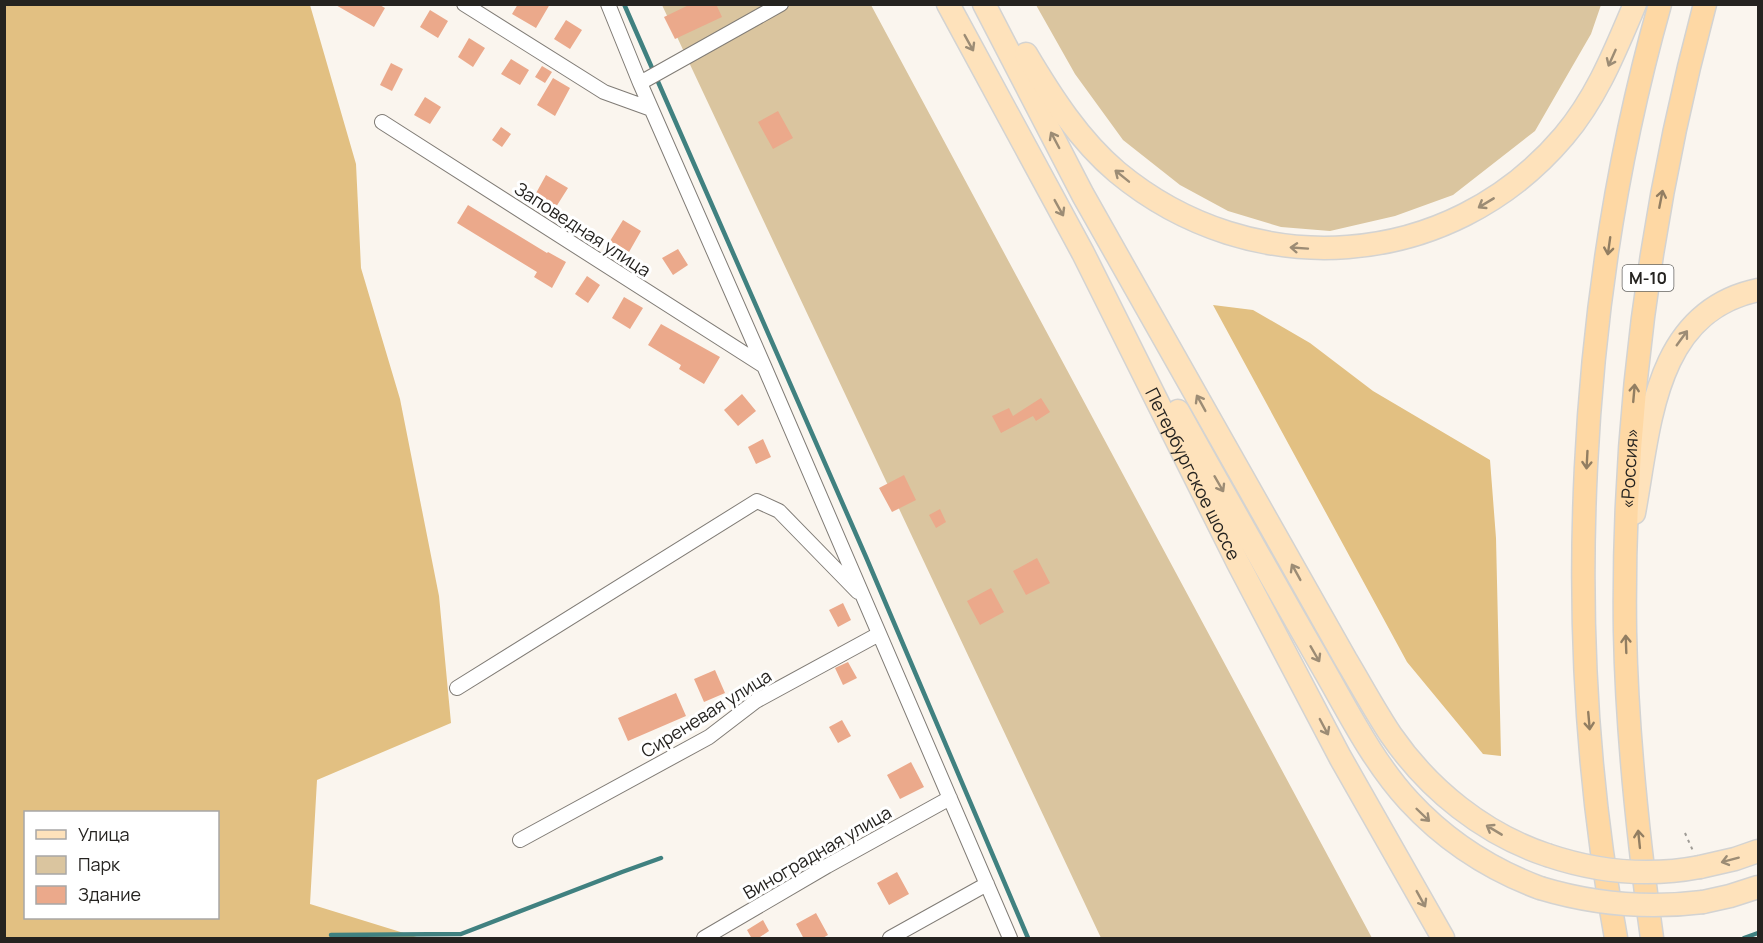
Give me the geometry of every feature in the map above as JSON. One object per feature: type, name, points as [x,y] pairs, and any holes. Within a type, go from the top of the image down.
[{"type":"highway","name":"М-10","points":[[1616,939],[1602,852],[1594,778],[1585,642],[1583,557],[1591,402],[1600,307],[1614,213],[1632,119],[1660,4]]},
{"type":"highway","name":"«Россия»","points":[[1652,939],[1633,786],[1626,666],[1625,556],[1628,473],[1634,390],[1656,225],[1671,143],[1705,4]]},
{"type":"main road","name":"Петербургское шоссе","points":[[948,4],[1083,253],[1238,563],[1340,757],[1443,939]]},
{"type":"main road","name":"Петербургское шоссе","points":[[984,4],[1083,195],[1346,660],[1391,735],[1413,763],[1437,789],[1494,831],[1525,847],[1584,866],[1623,872],[1662,872],[1724,862],[1758,851]]},
{"type":"main road","points":[[997,4],[1041,80],[1066,117],[1097,153],[1133,185],[1174,211],[1240,238],[1275,245],[1335,248],[1383,243],[1429,230],[1473,211],[1513,185],[1549,153],[1580,116],[1604,75],[1635,4]]},
{"type":"main road","points":[[1083,253],[1126,316],[1294,618],[1369,747],[1385,773],[1417,810],[1454,842],[1495,868],[1540,888],[1579,898],[1620,904],[1662,906],[1703,902],[1758,887]]},
{"type":"main road","points":[[1625,556],[1656,395],[1670,358],[1686,333],[1706,313],[1730,298],[1758,290]]},
{"type":"street","points":[[464,4],[604,92],[651,109]]},
{"type":"street","points":[[608,4],[650,77],[651,109],[1011,939]]},
{"type":"street","points":[[650,77],[781,4]]},
{"type":"street","name":"Заповедная улица","points":[[382,122],[764,366]]},
{"type":"street","points":[[457,688],[757,501],[779,511],[864,598]]},
{"type":"street","name":"Сиреневая улица","points":[[520,840],[710,737],[756,701],[879,634]]},
{"type":"street","name":"Виноградная улица","points":[[704,939],[827,866],[950,798]]},
{"type":"street","points":[[890,939],[987,884]]},
{"type":"green space","points":[[662,5],[871,5],[1372,938],[1101,938]]},
{"type":"green space","points":[[1036,5],[1601,5],[1591,34],[1535,131],[1453,195],[1395,216],[1330,231],[1281,227],[1228,211],[1180,185],[1123,140],[1075,74]]},
{"type":"shaded area","points":[[5,4],[310,5],[356,164],[361,268],[400,399],[439,596],[451,723],[317,780],[310,904],[420,938],[5,938]]},
{"type":"shaded area","points":[[1213,305],[1253,310],[1310,343],[1373,391],[1490,460],[1496,538],[1501,756],[1483,754],[1407,662]]},
{"type":"building","points":[[334,4],[378,4],[385,8],[374,27]]},
{"type":"building","points":[[518,4],[550,4],[536,28],[512,14]]},
{"type":"building","points":[[691,4],[716,4],[722,17],[675,39],[664,17]]},
{"type":"building","points":[[430,10],[448,21],[438,38],[420,27]]},
{"type":"building","points":[[566,20],[582,30],[570,49],[554,39]]},
{"type":"building","points":[[469,38],[485,48],[473,67],[458,57]]},
{"type":"building","points":[[511,59],[529,70],[520,85],[501,74]]},
{"type":"building","points":[[391,63],[403,69],[392,91],[380,85]]},
{"type":"building","points":[[542,66],[552,72],[545,83],[535,77]]},
{"type":"building","points":[[553,78],[570,88],[555,116],[537,105]]},
{"type":"building","points":[[425,97],[441,107],[430,124],[414,115]]},
{"type":"building","points":[[778,111],[793,138],[773,149],[758,122]]},
{"type":"building","points":[[501,127],[511,134],[502,147],[492,140]]},
{"type":"building","points":[[546,175],[568,188],[556,207],[535,195]]},
{"type":"building","points":[[468,205],[566,262],[552,288],[534,277],[537,272],[457,223]]},
{"type":"building","points":[[623,220],[641,231],[629,252],[610,241]]},
{"type":"building","points":[[678,249],[688,265],[673,275],[662,258]]},
{"type":"building","points":[[587,276],[600,285],[588,303],[575,294]]},
{"type":"building","points":[[624,297],[643,308],[630,329],[612,318]]},
{"type":"building","points":[[661,324],[720,357],[704,384],[679,369],[681,365],[648,345]]},
{"type":"building","points":[[742,394],[756,411],[738,426],[724,410]]},
{"type":"building","points":[[1041,398],[1050,412],[1036,421],[1033,416],[1001,433],[992,416],[1009,408],[1013,416]]},
{"type":"building","points":[[763,439],[771,457],[756,464],[748,447]]},
{"type":"building","points":[[904,475],[916,500],[892,512],[879,488]]},
{"type":"building","points":[[940,509],[946,522],[936,528],[929,515]]},
{"type":"building","points":[[1037,558],[1050,583],[1026,595],[1013,571]]},
{"type":"building","points":[[991,588],[1004,612],[980,625],[967,601]]},
{"type":"building","points":[[843,603],[851,620],[838,627],[829,610]]},
{"type":"building","points":[[848,662],[857,678],[843,685],[835,668]]},
{"type":"building","points":[[715,670],[725,693],[704,702],[694,679]]},
{"type":"building","points":[[676,693],[686,716],[628,741],[618,718]]},
{"type":"building","points":[[842,720],[851,736],[838,743],[829,727]]},
{"type":"building","points":[[911,762],[924,787],[900,799],[887,775]]},
{"type":"building","points":[[897,872],[909,894],[889,905],[877,883]]},
{"type":"building","points":[[816,913],[828,935],[821,939],[804,939],[796,924]]},
{"type":"building","points":[[763,920],[769,931],[757,939],[752,939],[747,930]]},
{"type":"waterway","points":[[624,4],[866,557],[1028,938]]},
{"type":"waterway","points":[[331,935],[461,934],[661,858]]},
{"type":"waterway","points":[[1744,938],[1758,933]]}]
